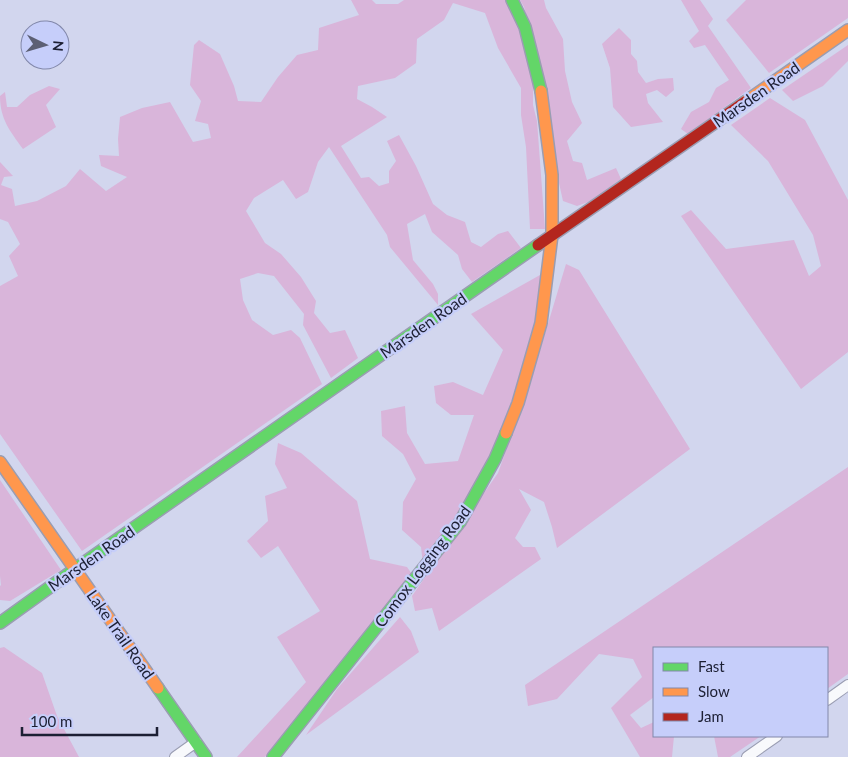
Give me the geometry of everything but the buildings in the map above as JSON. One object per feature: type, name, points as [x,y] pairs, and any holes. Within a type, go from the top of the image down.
[{"type":"street","name":"Comox Logging Road","points":[[273,757],[460,522],[495,459],[518,403],[541,323],[552,235],[552,175],[540,91],[525,27],[512,0]]},
{"type":"street","name":"Marsden Road","points":[[0,623],[75,568],[848,30]]},
{"type":"street","name":"Lake Trail Road","points":[[0,462],[206,757]]},
{"type":"street","points":[[828,699],[848,685]]},
{"type":"street","points":[[746,757],[776,737]]},
{"type":"street","points":[[175,757],[196,742]]},
{"type":"shaded area","points":[[351,0],[372,0],[376,4],[398,4],[404,0],[507,0],[519,25],[533,80],[533,105],[537,121],[545,229],[530,229],[526,147],[521,115],[521,88],[498,48],[485,13],[453,3],[444,20],[417,39],[416,63],[395,78],[358,86],[357,99],[387,117],[341,146],[361,178],[369,177],[379,186],[389,183],[389,171],[396,161],[387,141],[399,135],[416,166],[433,204],[447,215],[465,222],[471,242],[481,247],[498,234],[508,231],[521,248],[472,282],[462,269],[458,255],[432,232],[425,214],[407,224],[413,260],[433,284],[438,294],[438,305],[390,247],[387,235],[329,147],[318,162],[308,192],[296,199],[283,180],[254,198],[246,211],[265,243],[281,254],[301,277],[316,301],[314,313],[330,333],[345,330],[358,358],[331,378],[303,325],[304,314],[274,276],[258,273],[240,279],[243,300],[252,320],[273,335],[291,330],[300,338],[322,384],[82,551],[0,434],[0,286],[18,276],[9,256],[20,244],[8,222],[0,219],[0,162],[13,176],[4,177],[1,185],[12,189],[15,206],[37,201],[66,186],[80,169],[106,191],[127,177],[101,166],[99,155],[119,156],[120,117],[142,108],[170,102],[193,142],[211,138],[208,124],[195,121],[201,101],[190,85],[194,45],[199,40],[220,54],[234,86],[238,101],[261,102],[278,77],[297,55],[318,50],[319,28],[359,15]]},
{"type":"shaded area","points":[[520,0],[544,0],[546,8],[563,39],[565,71],[572,102],[582,123],[567,141],[573,161],[582,163],[587,180],[616,168],[621,179],[591,201],[577,206],[563,201],[541,69],[524,7]]},
{"type":"shaded area","points":[[681,0],[700,0],[713,19],[708,26],[751,88],[688,134],[681,129],[691,112],[709,102],[716,88],[729,80],[705,45],[694,48],[689,41],[699,31]]},
{"type":"shaded area","points":[[746,0],[848,0],[848,18],[769,73],[726,20]]},
{"type":"shaded area","points":[[619,28],[631,40],[631,54],[637,61],[638,72],[646,83],[658,79],[673,78],[674,90],[666,97],[657,90],[646,94],[648,103],[663,122],[631,127],[613,107],[610,68],[602,44]]},
{"type":"shaded area","points":[[848,45],[848,61],[823,86],[793,101],[782,90]]},
{"type":"shaded area","points":[[49,86],[60,89],[46,105],[56,127],[23,149],[4,118],[0,96],[5,92],[7,107],[17,107],[30,95]]},
{"type":"shaded area","points":[[770,98],[805,120],[848,200],[848,352],[801,389],[681,216],[691,210],[726,249],[794,240],[809,276],[821,266],[813,235],[768,161],[731,125]]},
{"type":"shaded area","points":[[566,264],[579,270],[690,449],[557,548],[544,502],[519,489],[531,510],[515,538],[523,547],[535,547],[541,559],[439,631],[432,608],[415,611],[412,596],[498,473],[531,380]]},
{"type":"shaded area","points":[[540,275],[540,311],[520,382],[489,469],[423,564],[421,547],[402,530],[403,502],[416,479],[403,454],[382,436],[381,411],[405,406],[407,433],[425,464],[458,461],[474,415],[451,415],[436,403],[434,386],[453,382],[483,395],[503,350],[471,314]]},
{"type":"shaded area","points":[[278,443],[301,453],[357,501],[370,559],[407,567],[414,577],[265,757],[237,757],[306,682],[277,637],[320,611],[278,546],[261,558],[247,541],[268,521],[265,496],[287,488],[275,464]]},
{"type":"shaded area","points":[[848,467],[848,674],[828,688],[828,647],[653,647],[653,698],[630,715],[641,728],[653,722],[653,737],[674,737],[672,757],[640,757],[611,708],[642,677],[633,659],[599,654],[557,699],[528,706],[525,685]]},
{"type":"shaded area","points":[[0,480],[61,570],[10,601],[0,600]]},
{"type":"shaded area","points":[[400,617],[411,631],[419,652],[306,735],[337,689]]},
{"type":"shaded area","points":[[4,647],[42,673],[57,716],[79,757],[0,757],[0,648]]},
{"type":"shaded area","points":[[714,737],[760,737],[730,757],[718,757]]},
{"type":"traffic: fast","points":[[512,0],[525,27],[541,91]]},
{"type":"traffic: fast","points":[[0,623],[538,245]]},
{"type":"traffic: fast","points":[[273,757],[460,522],[495,459],[506,433]]},
{"type":"traffic: fast","points":[[158,688],[206,757]]},
{"type":"traffic: slow","points":[[745,102],[848,30]]},
{"type":"traffic: slow","points":[[506,433],[518,403],[541,323],[552,235],[552,175],[541,91]]},
{"type":"traffic: slow","points":[[0,462],[158,688]]},
{"type":"traffic: jam","points":[[538,245],[745,102]]}]
